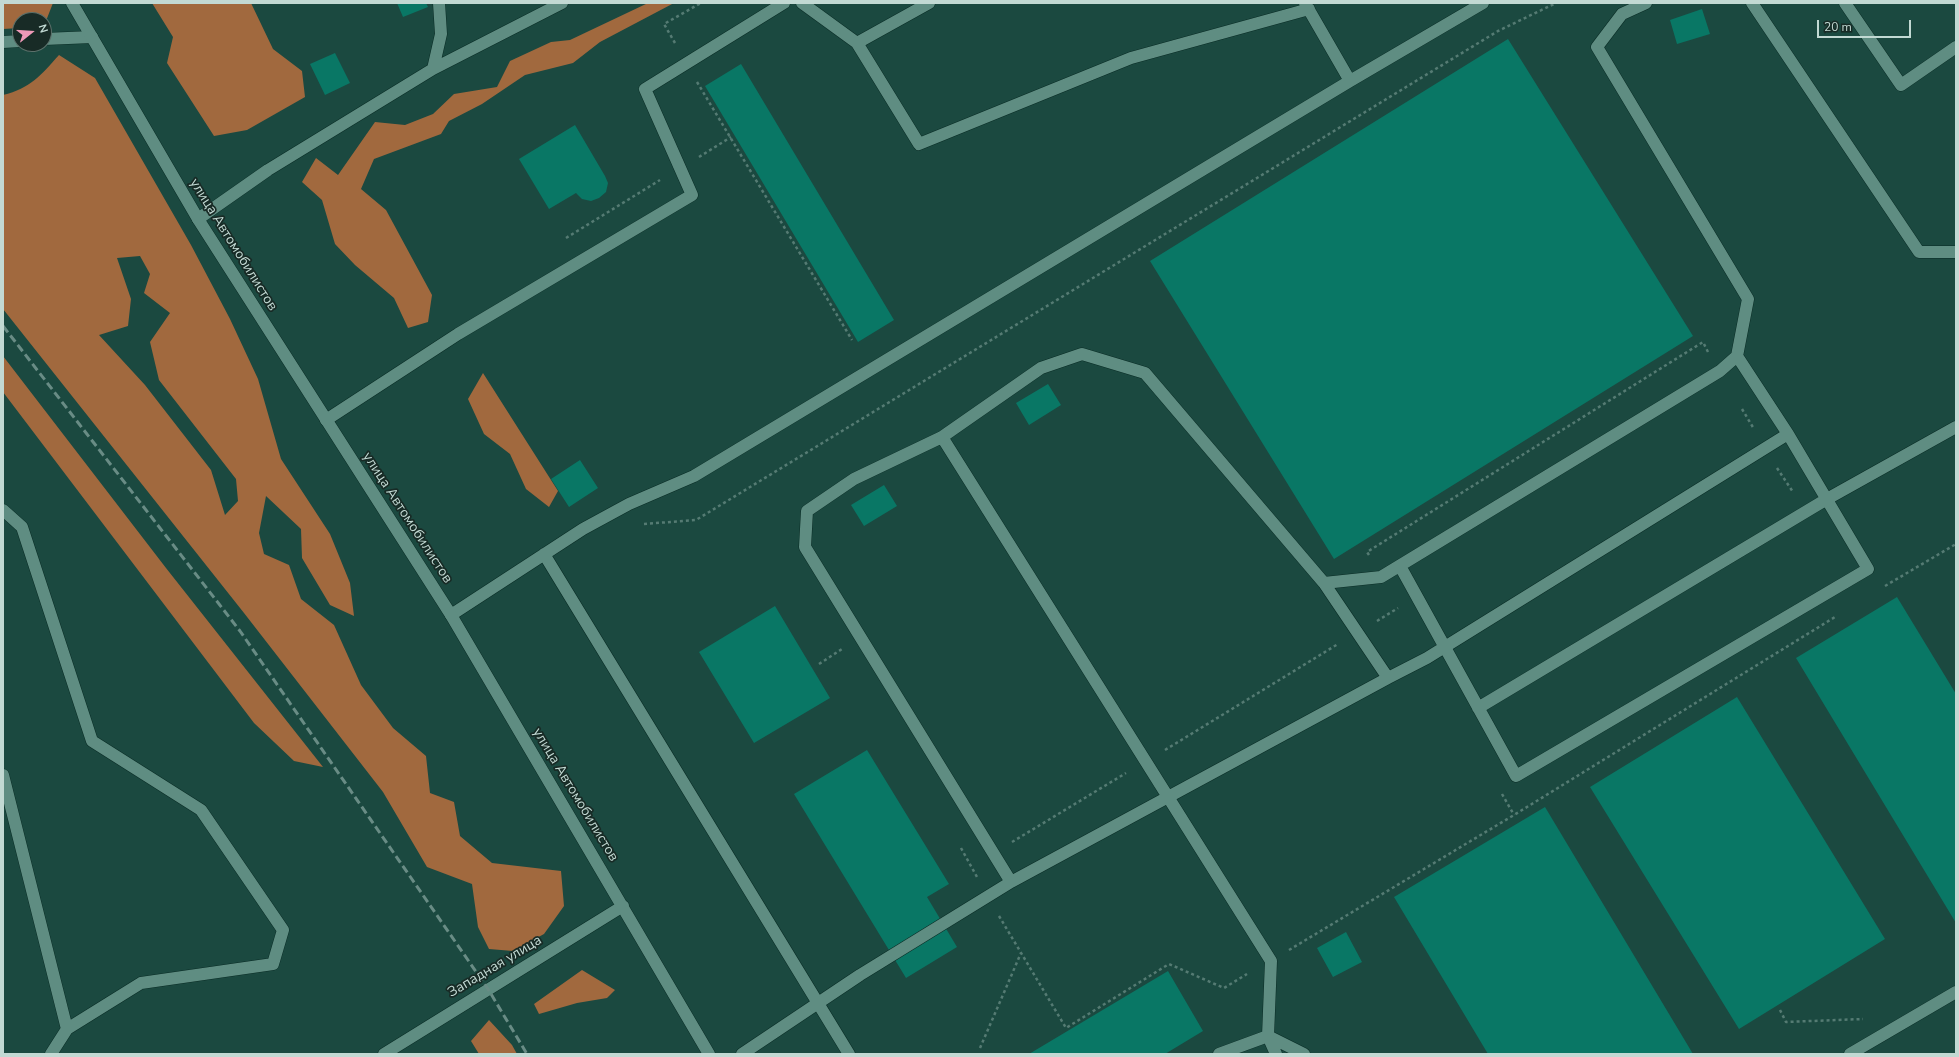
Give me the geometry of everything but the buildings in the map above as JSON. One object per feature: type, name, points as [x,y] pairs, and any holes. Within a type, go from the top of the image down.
[{"type":"street","name":"улица Автомобилистов","points":[[72,3],[198,219],[450,615],[709,1054]]},
{"type":"street","points":[[433,69],[441,34],[439,3]]},
{"type":"street","points":[[198,219],[268,170],[433,69],[562,3]]},
{"type":"street","points":[[326,420],[458,334],[692,196],[645,89],[784,3]]},
{"type":"street","points":[[802,3],[857,42],[919,144],[1131,58],[1307,6],[1350,81]]},
{"type":"street","points":[[857,42],[929,3]]},
{"type":"street","points":[[450,615],[583,529],[630,504],[694,476],[1350,81],[1483,3]]},
{"type":"street","points":[[1324,582],[1381,577],[1720,371],[1737,356],[1748,299],[1597,47],[1622,14],[1646,3]]},
{"type":"street","points":[[1752,3],[1919,252],[1956,252]]},
{"type":"street","points":[[1845,3],[1901,85],[1956,47]]},
{"type":"street","points":[[52,40],[92,37]]},
{"type":"street","points":[[1011,882],[805,547],[808,511],[854,479],[942,437],[1041,368],[1082,354],[1145,373],[1324,582],[1388,678]]},
{"type":"street","points":[[1400,566],[1516,776],[1868,569],[1788,434],[1737,356]]},
{"type":"street","points":[[1478,708],[1827,498],[1956,427]]},
{"type":"street","points":[[742,1054],[860,975],[1011,882],[1444,648],[1788,434]]},
{"type":"street","points":[[942,437],[1271,961],[1268,1036],[1276,1054]]},
{"type":"street","points":[[3,510],[22,527],[92,741],[201,810],[283,930],[273,964],[141,983],[67,1029],[51,1054]]},
{"type":"street","points":[[544,554],[849,1054]]},
{"type":"street","points":[[3,774],[67,1029]]},
{"type":"street","name":"Западная улица","points":[[384,1054],[623,906]]},
{"type":"street","points":[[1850,1054],[1956,992]]},
{"type":"street","points":[[1219,1054],[1268,1036],[1304,1054]]},
{"type":"path","points":[[701,3],[664,24],[852,340]]},
{"type":"path","points":[[640,524],[696,520],[1498,31],[1556,3]]},
{"type":"path","points":[[566,238],[731,137]]},
{"type":"path","points":[[1402,614],[1367,552],[1703,342],[1720,371]]},
{"type":"path","points":[[1739,403],[1805,512]]},
{"type":"path","points":[[1884,587],[1956,544]]},
{"type":"path","points":[[971,866],[1399,608]]},
{"type":"path","points":[[960,846],[988,897],[1066,1028],[1169,964],[1224,988],[1514,815],[1840,614]]},
{"type":"path","points":[[819,664],[843,649]]},
{"type":"path","points":[[1499,788],[1514,815]]},
{"type":"path","points":[[980,1048],[1021,953]]},
{"type":"shaded area","points":[[3,3],[53,3],[49,12],[12,12],[12,28],[3,29]]},
{"type":"shaded area","points":[[152,3],[251,3],[273,49],[302,71],[305,97],[247,130],[214,136],[167,63],[173,37]]},
{"type":"shaded area","points":[[648,3],[674,3],[600,42],[573,63],[525,75],[482,104],[449,121],[441,134],[374,159],[361,189],[386,210],[432,295],[428,322],[408,328],[394,298],[355,265],[335,244],[322,200],[302,182],[316,158],[338,175],[375,122],[405,125],[433,114],[454,94],[497,87],[510,61],[551,42],[570,40]]},
{"type":"shaded area","points":[[59,55],[95,78],[191,245],[230,319],[258,379],[281,459],[330,534],[350,583],[354,616],[330,605],[302,558],[301,529],[266,496],[259,533],[264,554],[289,565],[301,599],[334,625],[361,685],[393,728],[426,756],[430,793],[454,802],[460,836],[492,863],[561,871],[564,906],[544,934],[513,951],[489,949],[478,927],[472,884],[427,867],[383,792],[244,613],[3,309],[3,95],[28,85]],"holes":[[[140,256],[150,274],[144,293],[170,313],[150,342],[159,380],[236,479],[238,501],[225,515],[211,470],[145,385],[99,335],[128,326],[131,299],[117,258]]]},
{"type":"shaded area","points":[[3,356],[166,568],[323,767],[294,761],[254,723],[3,392]]},
{"type":"shaded area","points":[[483,373],[558,491],[549,507],[526,489],[510,454],[484,434],[468,399]]},
{"type":"shaded area","points":[[582,970],[615,990],[607,998],[577,1003],[539,1014],[534,1004]]},
{"type":"shaded area","points":[[489,1020],[512,1045],[517,1054],[479,1054],[471,1041]]},
{"type":"railway","points":[[3,326],[240,631],[488,989],[527,1054]]}]
